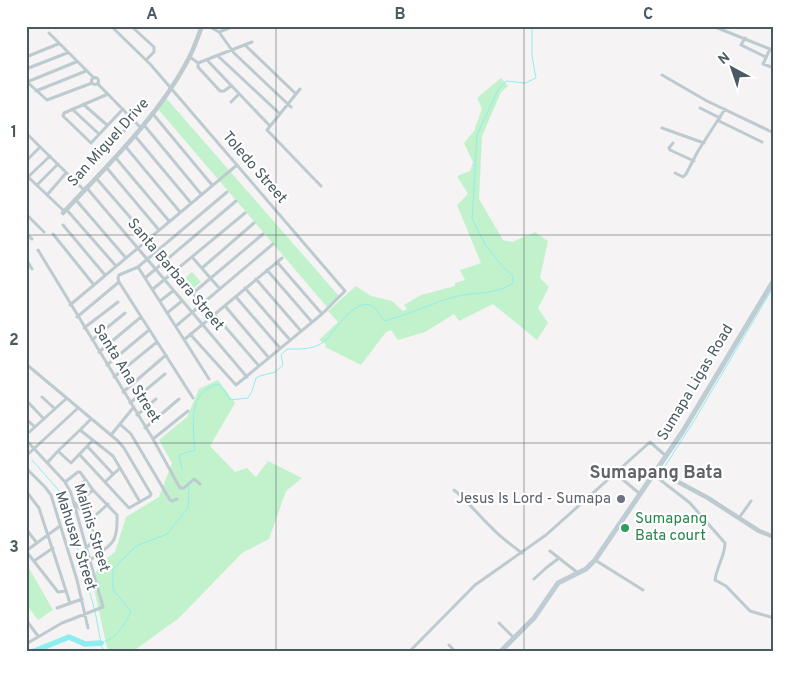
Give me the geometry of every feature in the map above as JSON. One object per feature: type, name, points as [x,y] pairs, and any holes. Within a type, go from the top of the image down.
[{"type":"main road","name":"Sumapa Ligas Road","points":[[500,652],[539,612],[558,583],[590,567],[692,417],[774,280]]},
{"type":"street","name":"Toledo Street","points":[[111,26],[146,60],[345,290],[322,314]]},
{"type":"street","points":[[132,26],[154,47],[154,52],[146,60]]},
{"type":"street","name":"San Miguel Drive","points":[[65,211],[153,114],[190,57],[202,26]]},
{"type":"street","points":[[208,26],[219,32],[232,50],[289,105]]},
{"type":"street","points":[[219,32],[234,26]]},
{"type":"street","points":[[715,27],[770,49],[763,64],[774,68]]},
{"type":"street","points":[[48,33],[76,62],[94,78],[98,79],[98,84],[134,120],[143,126],[201,194]]},
{"type":"street","points":[[745,38],[741,45],[766,57]]},
{"type":"street","points":[[198,63],[252,42]]},
{"type":"street","points":[[26,57],[58,44]]},
{"type":"street","points":[[245,45],[296,94]]},
{"type":"street","points":[[26,69],[67,52]]},
{"type":"street","points":[[218,56],[279,113]]},
{"type":"street","points":[[190,57],[198,63],[198,67],[220,91],[224,91],[231,86]]},
{"type":"street","points":[[207,60],[269,126]]},
{"type":"street","points":[[76,62],[27,81],[36,91],[49,100],[92,83],[98,84]]},
{"type":"street","points":[[36,91],[86,71]]},
{"type":"street","points":[[662,75],[774,133]]},
{"type":"street","points":[[92,83],[94,78]]},
{"type":"street","points":[[300,88],[289,105],[279,113],[269,126],[268,132],[321,186]]},
{"type":"street","points":[[108,94],[72,109],[64,113],[64,116],[92,142],[123,109]]},
{"type":"street","points":[[230,102],[239,94]]},
{"type":"street","points":[[83,104],[107,125]]},
{"type":"street","points":[[700,108],[762,142]]},
{"type":"street","points":[[72,109],[99,134]]},
{"type":"street","points":[[675,173],[683,177],[685,176],[725,109]]},
{"type":"street","points":[[153,114],[212,185]]},
{"type":"street","points":[[114,143],[134,120]]},
{"type":"street","points":[[662,128],[704,143]]},
{"type":"street","name":"Santa Barbara Street","points":[[26,133],[85,188],[247,377]]},
{"type":"street","points":[[134,135],[190,203]]},
{"type":"street","points":[[673,142],[669,148],[670,150],[694,160]]},
{"type":"street","points":[[125,146],[180,212]]},
{"type":"street","points":[[26,161],[40,147]]},
{"type":"street","points":[[50,156],[27,176],[65,211],[116,266]]},
{"type":"street","points":[[115,156],[170,221]]},
{"type":"street","points":[[37,185],[58,164]]},
{"type":"street","points":[[70,305],[237,165]]},
{"type":"street","points":[[105,167],[159,230]]},
{"type":"street","points":[[47,195],[67,172]]},
{"type":"street","points":[[96,177],[149,238]]},
{"type":"street","points":[[77,316],[118,282],[119,276],[138,267],[147,260],[227,192]]},
{"type":"street","points":[[75,199],[126,258]]},
{"type":"street","points":[[145,278],[236,201]]},
{"type":"street","points":[[153,290],[245,213]]},
{"type":"street","points":[[26,214],[44,232]]},
{"type":"street","points":[[202,268],[254,223]]},
{"type":"street","points":[[63,225],[105,275]]},
{"type":"street","points":[[26,234],[32,239]]},
{"type":"street","points":[[53,234],[94,285]]},
{"type":"street","points":[[193,293],[263,234]]},
{"type":"street","points":[[176,326],[273,244]]},
{"type":"street","name":"Santa Ana Street","points":[[38,250],[106,365],[153,439],[181,489],[194,479],[200,484]]},
{"type":"street","points":[[192,257],[220,289]]},
{"type":"street","points":[[185,339],[282,258]]},
{"type":"street","points":[[26,259],[32,269]]},
{"type":"street","points":[[190,334],[234,385],[237,385],[247,377],[322,314],[277,262]]},
{"type":"street","points":[[138,267],[209,379]]},
{"type":"street","points":[[267,270],[312,322]]},
{"type":"street","points":[[175,272],[202,304]]},
{"type":"street","points":[[256,279],[301,331]]},
{"type":"street","points":[[118,282],[193,398]]},
{"type":"street","points":[[245,288],[290,340]]},
{"type":"street","points":[[160,301],[173,291]]},
{"type":"street","points":[[236,297],[280,348]]},
{"type":"street","points":[[168,313],[182,301]]},
{"type":"street","points":[[84,328],[118,302]]},
{"type":"street","points":[[225,306],[269,358]]},
{"type":"street","points":[[92,340],[125,313]]},
{"type":"street","points":[[215,315],[259,366]]},
{"type":"street","points":[[99,352],[141,317]]},
{"type":"street","points":[[106,365],[149,330]]},
{"type":"street","points":[[114,377],[157,342]]},
{"type":"street","points":[[123,392],[166,356]]},
{"type":"street","points":[[26,364],[124,448],[151,494],[129,508],[79,454]]},
{"type":"street","points":[[130,403],[166,374]]},
{"type":"street","points":[[42,397],[55,409]]},
{"type":"street","points":[[26,435],[67,398]]},
{"type":"street","points":[[137,415],[156,399]]},
{"type":"street","points":[[145,428],[180,399]]},
{"type":"street","points":[[26,400],[44,419]]},
{"type":"street","points":[[26,456],[78,408]]},
{"type":"street","points":[[111,435],[133,408]]},
{"type":"street","points":[[153,439],[188,411]]},
{"type":"street","points":[[26,419],[35,427]]},
{"type":"street","points":[[48,462],[91,419]]},
{"type":"street","points":[[120,424],[132,434],[170,500],[177,499]]},
{"type":"street","points":[[80,430],[113,456],[140,502]]},
{"type":"street","name":"Malinis Street","points":[[26,440],[65,482],[73,501],[103,607],[85,614]]},
{"type":"street","points":[[58,451],[69,462],[93,440]]},
{"type":"street","points":[[409,652],[475,585],[546,535],[650,442],[666,456]]},
{"type":"street","points":[[87,446],[113,474]]},
{"type":"street","name":"Mahusay Street","points":[[26,468],[45,487],[50,495],[82,599],[88,628]]},
{"type":"street","points":[[105,482],[119,469]]},
{"type":"street","points":[[65,482],[79,472],[93,490],[118,515],[118,530],[112,545],[90,560]]},
{"type":"street","points":[[655,472],[708,498],[759,531],[773,535]]},
{"type":"street","points":[[655,472],[690,503],[725,543],[725,551],[717,568],[715,580],[726,586],[750,611],[774,618]]},
{"type":"street","points":[[26,477],[31,473]]},
{"type":"street","points":[[615,473],[641,494]]},
{"type":"street","points":[[77,488],[86,480]]},
{"type":"street","points":[[82,499],[93,490]]},
{"type":"street","points":[[454,490],[466,499],[468,504],[493,529],[522,553]]},
{"type":"street","points":[[27,492],[39,508],[70,603]]},
{"type":"street","points":[[73,501],[87,518],[94,531],[94,541],[86,548]]},
{"type":"street","points":[[738,519],[750,501]]},
{"type":"street","points":[[97,514],[108,504]]},
{"type":"street","points":[[60,526],[26,551],[58,592],[66,591]]},
{"type":"street","points":[[26,530],[37,543]]},
{"type":"street","points":[[34,561],[53,548]]},
{"type":"street","points":[[550,551],[578,573]]},
{"type":"street","points":[[534,579],[559,558]]},
{"type":"street","points":[[595,560],[644,590]]},
{"type":"street","points":[[57,608],[82,599]]},
{"type":"street","points":[[26,644],[62,623],[85,614]]},
{"type":"street","points":[[26,620],[38,636]]},
{"type":"street","points":[[499,623],[514,638]]},
{"type":"street","points":[[449,645],[456,652]]},
{"type":"green space","points":[[501,78],[508,86],[501,92],[482,136],[479,199],[503,240],[512,242],[535,232],[548,241],[540,278],[549,287],[538,308],[548,323],[537,340],[493,304],[459,321],[454,314],[425,332],[398,340],[391,330],[386,332],[361,365],[325,347],[326,344],[319,340],[338,322],[328,311],[356,286],[371,296],[392,301],[403,311],[407,309],[404,305],[421,295],[455,286],[455,283],[465,280],[460,270],[481,263],[457,205],[468,194],[457,176],[470,171],[473,162],[464,143],[474,131],[482,109],[477,98]]},
{"type":"green space","points":[[166,98],[339,296],[327,307],[158,109]]},
{"type":"green space","points":[[192,272],[201,282],[194,288],[185,278]]},
{"type":"green space","points":[[218,380],[235,403],[210,446],[235,472],[247,468],[256,477],[268,461],[302,478],[286,491],[269,539],[242,553],[179,618],[132,652],[112,652],[107,648],[92,579],[102,562],[115,552],[126,517],[159,497],[172,463],[159,440],[187,417],[199,389]]},
{"type":"green space","points":[[26,563],[53,610],[38,620],[26,604]]},
{"type":"waterway","points":[[182,470],[179,455],[195,450],[194,411],[201,394],[208,388],[218,384],[230,400],[248,398],[256,378],[275,372],[283,365],[281,355],[287,349],[309,348],[322,343],[345,317],[359,306],[365,304],[372,306],[384,321],[454,297],[491,292],[513,283],[513,276],[486,246],[472,219],[477,135],[498,90],[506,81],[525,83],[536,78],[532,56],[532,26]]},
{"type":"waterway","points":[[662,471],[774,286]]},
{"type":"waterway","points":[[32,460],[62,494],[95,611],[101,643],[120,631],[131,611],[113,590],[113,569],[136,546],[167,534],[188,508],[189,487]]},
{"type":"waterway","points":[[32,652],[69,637],[85,644],[101,643]]},
{"type":"waterway","points":[[100,644],[105,652]]},
{"type":"place","name":"Jesus Is Lord - Sumapa","points":[[621,499]]},
{"type":"place","name":"Sumapang Bata court","points":[[625,528]]},
{"type":"district","name":"Sumapang Bata","points":[[656,473]]}]
